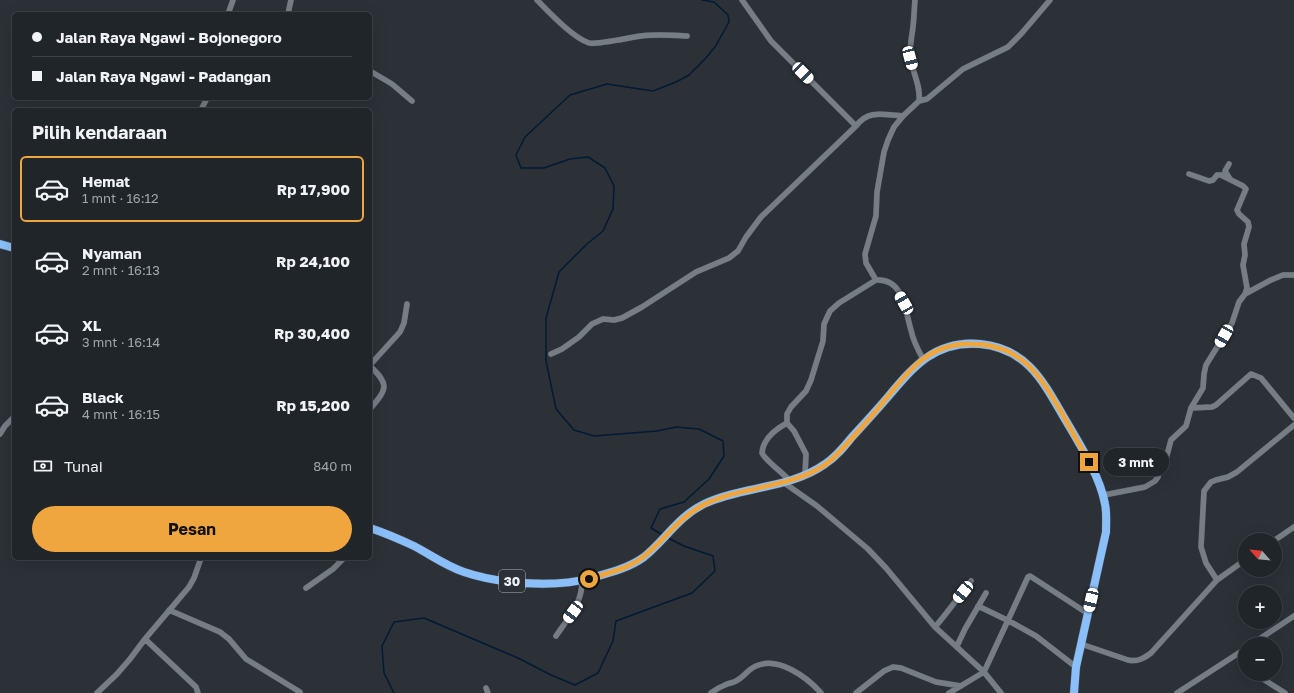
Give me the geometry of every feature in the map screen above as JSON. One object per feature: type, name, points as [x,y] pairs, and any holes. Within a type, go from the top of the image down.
[{"type":"highway","points":[[0,244],[12,247]]},
{"type":"highway","name":"30","points":[[372,529],[395,537],[445,564],[465,572],[490,578],[550,584],[589,579],[636,562],[656,545],[674,525],[690,512],[708,503],[741,491],[786,481],[805,475],[823,465],[835,456],[901,381],[923,359],[932,353],[947,347],[966,344],[1001,348],[1024,360],[1037,374],[1052,396],[1078,442],[1098,480],[1104,495],[1106,506],[1106,532],[1076,667],[1074,693]]},
{"type":"street","points":[[229,12],[232,0]]},
{"type":"street","points":[[288,12],[291,0]]},
{"type":"street","points":[[537,0],[582,40],[591,44],[662,34],[687,36]]},
{"type":"street","points":[[742,0],[771,41],[856,126]]},
{"type":"street","points":[[915,0],[910,58],[919,85],[919,101]]},
{"type":"street","points":[[876,280],[866,263],[864,254],[875,223],[878,186],[884,152],[894,126],[919,101],[927,99],[963,69],[1008,47],[1050,0]]},
{"type":"street","points":[[372,72],[392,84],[412,101]]},
{"type":"street","points":[[551,354],[562,349],[579,337],[592,324],[603,319],[614,320],[622,318],[642,307],[696,272],[734,255],[761,217],[862,119],[869,115],[903,116]]},
{"type":"street","points":[[1229,164],[1225,171],[1230,180]]},
{"type":"street","points":[[1104,495],[1145,487],[1155,481],[1158,477],[1160,466],[1166,459],[1171,440],[1186,426],[1191,408],[1203,388],[1204,370],[1208,359],[1230,328],[1236,307],[1245,294],[1247,288],[1243,271],[1245,255],[1244,247],[1249,227],[1246,220],[1238,212],[1238,208],[1246,189],[1243,186],[1219,175],[1213,180],[1209,181],[1189,174]]},
{"type":"street","points":[[1245,294],[1283,275],[1294,275]]},
{"type":"street","points":[[805,475],[806,454],[794,431],[787,423],[786,417],[789,411],[806,391],[811,380],[823,344],[823,327],[828,314],[835,306],[876,280],[885,280],[889,282],[900,295],[906,310],[908,323],[913,337],[923,359]]},
{"type":"street","points":[[372,364],[400,332],[404,323],[407,304]]},
{"type":"street","points":[[372,368],[384,381],[385,387],[378,400],[372,407]]},
{"type":"street","points":[[1191,408],[1212,407],[1216,405],[1251,374],[1261,378],[1294,418]]},
{"type":"street","points":[[0,434],[12,419]]},
{"type":"street","points":[[787,423],[771,434],[764,445],[762,453],[767,461],[774,464],[786,481],[868,549],[936,627],[984,672],[1001,693]]},
{"type":"street","points":[[1217,580],[1206,563],[1202,547],[1204,491],[1211,482],[1228,478],[1237,472],[1294,425]]},
{"type":"street","points":[[1282,535],[1294,527]]},
{"type":"street","points":[[97,693],[117,674],[189,587],[200,560]]},
{"type":"street","points":[[306,588],[333,569],[342,560]]},
{"type":"street","points":[[1081,644],[1128,660],[1133,661],[1142,659],[1151,653],[1217,580],[1238,565]]},
{"type":"street","points":[[949,693],[984,672],[1009,621],[1028,577],[1030,576],[1088,613]]},
{"type":"street","points":[[556,636],[578,603],[582,588],[582,580]]},
{"type":"street","points":[[936,627],[971,581]]},
{"type":"street","points":[[957,646],[986,593]]},
{"type":"street","points":[[978,606],[1009,621],[1045,642],[1076,667]]},
{"type":"street","points":[[169,610],[220,632],[229,639],[246,659],[300,692]]},
{"type":"street","points":[[1262,637],[1294,616]]},
{"type":"street","points":[[145,639],[196,687],[198,693]]},
{"type":"street","points":[[1177,693],[1238,654]]},
{"type":"street","points":[[711,693],[726,684],[738,681],[752,668],[761,664],[769,663],[789,668],[798,673],[812,683],[821,693]]},
{"type":"street","points":[[856,693],[884,671],[893,667],[901,668],[936,682],[962,686]]},
{"type":"street","points":[[1266,681],[1285,693]]},
{"type":"waterway","points":[[663,535],[651,528],[660,509],[684,502],[709,479],[724,456],[723,441],[699,429],[676,427],[657,431],[594,436],[574,430],[556,409],[546,361],[546,318],[559,272],[587,244],[603,231],[613,209],[614,186],[605,168],[588,157],[570,159],[544,168],[521,168],[516,155],[525,137],[570,95],[607,84],[653,91],[689,75],[715,47],[729,22],[728,15],[714,2],[702,0]]},
{"type":"waterway","points":[[394,693],[384,673],[382,646],[394,622],[424,618],[518,658],[551,675],[575,685],[598,673],[613,641],[616,621],[692,593],[715,571],[713,556],[684,546],[668,538]]},
{"type":"route","points":[[589,579],[636,562],[656,545],[682,518],[703,505],[741,491],[796,478],[810,473],[823,465],[841,450],[916,365],[932,353],[955,345],[975,344],[994,346],[1010,351],[1024,360],[1037,374],[1052,396],[1089,462]]}]
